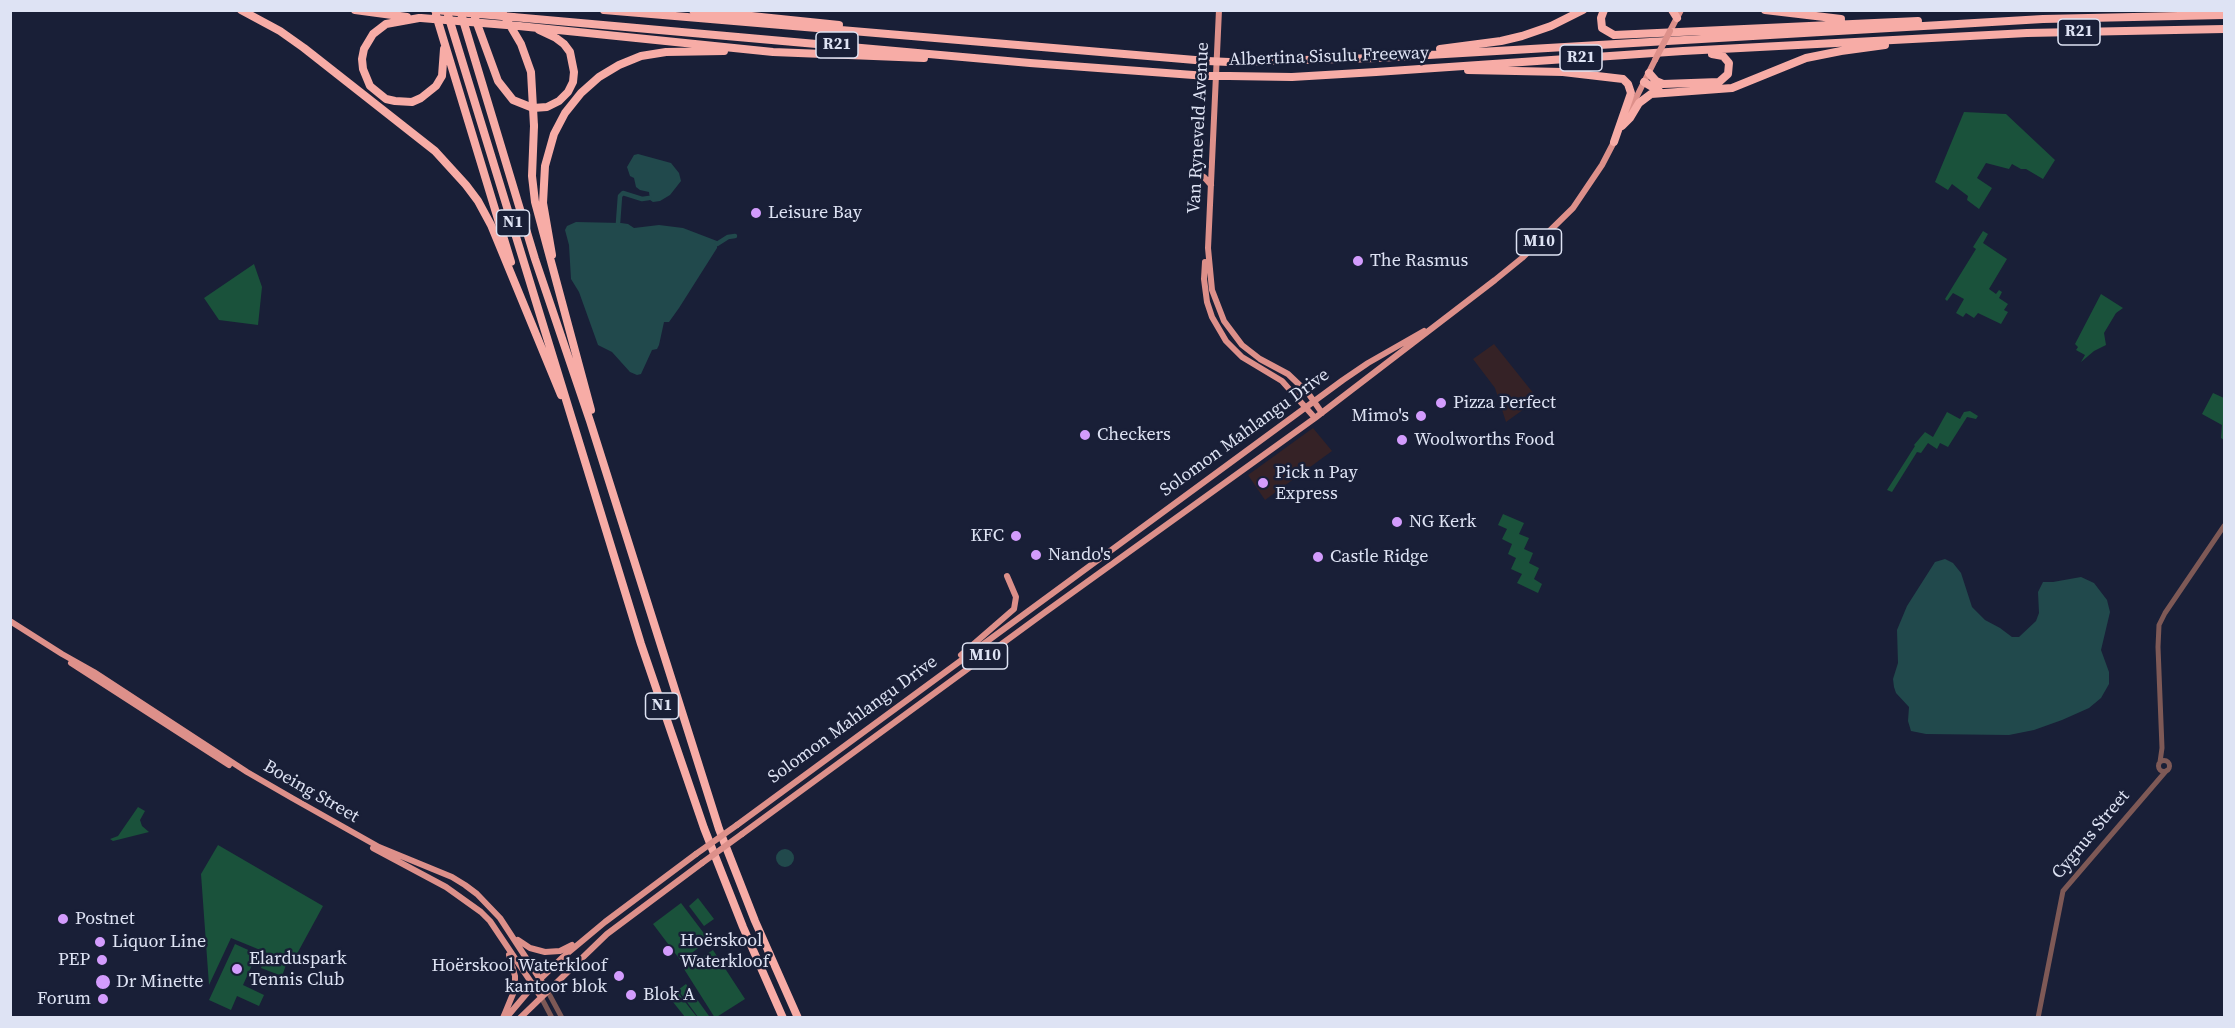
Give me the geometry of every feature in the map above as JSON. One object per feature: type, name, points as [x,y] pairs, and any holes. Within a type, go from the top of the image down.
[{"type":"highway","points":[[241,10],[271,25],[304,48],[435,151],[478,201],[491,225],[579,436]]},
{"type":"highway","points":[[355,10],[774,52]]},
{"type":"highway","points":[[435,10],[527,309]]},
{"type":"highway","name":"Albertina Sisulu Freeway","points":[[435,10],[1030,63],[1207,76],[1292,76],[1376,72],[2027,33],[2224,29]]},
{"type":"highway","name":"N1","points":[[446,10],[579,436],[641,644],[704,828],[743,927],[783,1017]]},
{"type":"highway","name":"N1","points":[[460,10],[535,259],[590,421],[719,829],[755,921],[798,1017]]},
{"type":"highway","points":[[473,10],[494,70],[507,94],[524,106],[547,107],[559,101],[568,92],[573,82],[574,62],[570,52],[556,38],[522,26]]},
{"type":"highway","points":[[501,10],[516,34],[531,72],[534,126],[532,176],[535,202],[544,243],[558,286],[621,523]]},
{"type":"highway","name":"Albertina Sisulu Freeway","points":[[604,10],[1229,62],[1377,58],[2043,19],[2224,15]]},
{"type":"highway","points":[[693,10],[1035,47]]},
{"type":"highway","points":[[732,10],[774,17]]},
{"type":"highway","points":[[1377,58],[1501,41],[1551,26],[1583,10]]},
{"type":"highway","points":[[1604,10],[1600,18],[1602,28],[1614,35],[2023,17],[2043,19]]},
{"type":"highway","points":[[1765,10],[1836,19],[1928,21]]},
{"type":"highway","points":[[420,18],[386,24],[373,34],[364,49],[363,69],[366,80],[386,99],[403,103],[412,102],[428,94],[436,86],[442,76],[444,63],[438,22]]},
{"type":"highway","points":[[1622,126],[1642,99],[1651,94],[1732,88],[1806,58],[1934,38]]},
{"type":"highway","points":[[558,286],[543,203],[545,166],[554,134],[565,113],[581,93],[599,77],[620,65],[641,56],[693,50],[1030,63]]},
{"type":"highway","points":[[1530,61],[1547,63],[1708,54],[1723,56],[1728,60],[1730,68],[1725,77],[1715,83],[1663,84],[1656,81],[1649,71]]},
{"type":"highway","points":[[1376,72],[1498,70],[1618,77],[1628,84],[1630,93],[1614,141]]},
{"type":"highway","points":[[1644,82],[1660,92]]},
{"type":"main road","name":"Van Ryneveld Avenue","points":[[1219,10],[1205,291],[1217,328],[1236,352],[1257,368],[1282,381],[1315,418]]},
{"type":"main road","name":"Solomon Mahlangu Drive","points":[[520,1017],[608,934],[1051,608],[1322,413],[1495,280],[1562,221],[1588,187],[1622,126],[1677,13]]},
{"type":"main road","points":[[1197,173],[1204,177],[1211,186]]},
{"type":"main road","name":"Van Ryneveld Avenue","points":[[1208,248],[1212,290],[1224,321],[1234,336],[1248,351],[1288,374],[1315,401],[1322,413]]},
{"type":"main road","name":"Solomon Mahlangu Drive","points":[[504,1017],[540,979],[605,922],[696,854],[1368,363],[1440,321]]},
{"type":"main road","points":[[914,694],[1014,609],[1016,597],[1007,576]]},
{"type":"main road","name":"Boeing Street","points":[[10,622],[94,672],[283,793],[379,847],[459,881],[477,894],[500,918],[547,990]]},
{"type":"main road","name":"Boeing Street","points":[[10,622],[221,760],[466,899],[490,921],[541,997]]},
{"type":"main road","points":[[511,933],[534,950],[551,952],[568,948],[605,922]]},
{"type":"main road","points":[[504,1017],[515,988],[515,976],[509,951]]},
{"type":"street","points":[[2163,761],[2170,766],[2163,771],[2158,766],[2163,761],[2159,625],[2224,526]]},
{"type":"street","name":"Cygnus Street","points":[[2038,1017],[2063,891],[2163,771]]},
{"type":"street","name":"Boeing Street","points":[[547,990],[562,1017]]},
{"type":"street","name":"Boeing Street","points":[[541,997],[552,1017]]},
{"type":"shaded area","points":[[638,154],[671,163],[679,173],[681,181],[670,195],[653,202],[650,200],[649,192],[636,187],[634,178],[630,176],[627,167],[634,155]]},
{"type":"shaded area","points":[[576,222],[621,223],[634,228],[659,225],[683,228],[717,241],[717,248],[679,308],[669,322],[664,322],[659,345],[657,349],[652,350],[641,374],[630,372],[612,352],[598,345],[579,292],[571,279],[569,245],[565,230],[567,226]]},
{"type":"shaded area","points":[[1494,344],[1538,399],[1506,422],[1495,388],[1473,359]]},
{"type":"shaded area","points":[[1313,428],[1332,451],[1265,500],[1248,475]]},
{"type":"shaded area","points":[[1945,559],[1953,563],[1961,573],[1972,607],[1985,620],[2012,637],[2019,637],[2036,621],[2039,613],[2038,592],[2043,582],[2081,577],[2094,583],[2107,600],[2110,612],[2101,650],[2109,672],[2109,684],[2101,698],[2089,708],[2062,720],[2034,730],[2009,735],[1926,734],[1911,731],[1908,721],[1909,707],[1896,693],[1894,687],[1893,679],[1898,663],[1897,630],[1907,606],[1935,562]]},
{"type":"shaded area","points":[[785,849],[791,852],[794,858],[791,864],[785,867],[779,864],[776,858],[779,852]]},
{"type":"green space","points":[[1964,112],[2006,114],[2055,160],[2043,179],[2012,164],[2009,169],[1986,163],[1977,178],[1992,188],[1979,209],[1967,200],[1968,196],[1952,184],[1948,190],[1935,182]]},
{"type":"green space","points":[[1983,231],[1988,234],[1983,243],[2007,259],[1989,289],[1996,294],[1999,290],[2002,292],[1999,298],[2008,304],[2004,310],[2008,312],[2001,324],[1978,313],[1974,318],[1966,313],[1963,317],[1956,313],[1964,299],[1953,293],[1947,301],[1945,299],[1976,249],[1973,247]]},
{"type":"green space","points":[[254,264],[262,287],[258,325],[219,320],[204,298]]},
{"type":"green space","points":[[2101,294],[2123,308],[2116,313],[2104,333],[2106,345],[2081,362],[2085,355],[2076,350],[2078,347],[2075,344]]},
{"type":"green space","points":[[2213,393],[2224,398],[2224,440],[2221,438],[2222,425],[2202,414]]},
{"type":"green space","points":[[1970,411],[1978,416],[1976,419],[1967,417],[1948,447],[1940,443],[1937,449],[1928,443],[1921,453],[1917,452],[1892,492],[1887,490],[1914,445],[1925,432],[1933,437],[1947,412],[1960,419],[1964,412]]},
{"type":"green space","points":[[1503,514],[1524,523],[1519,534],[1529,538],[1524,549],[1533,553],[1529,563],[1539,568],[1534,579],[1542,584],[1538,593],[1517,583],[1522,574],[1511,569],[1516,558],[1508,554],[1512,544],[1502,539],[1507,529],[1498,525]]},
{"type":"green space","points":[[138,807],[145,811],[140,820],[142,826],[149,832],[113,841],[110,839],[118,836]]},
{"type":"green space","points":[[218,845],[323,906],[292,963],[231,938],[209,985],[201,874]]},
{"type":"green space","points":[[698,898],[714,919],[704,926],[689,906]]},
{"type":"green space","points":[[681,903],[709,940],[681,961],[653,924]]},
{"type":"green space","name":"Elarduspark Tennis Club","points":[[235,944],[257,954],[243,985],[264,995],[259,1006],[237,996],[231,1010],[209,1000]]},
{"type":"green space","points":[[713,950],[745,999],[715,1018],[684,969]]},
{"type":"green space","points":[[265,957],[286,965],[282,976],[261,968]]},
{"type":"green space","points":[[686,984],[708,1017],[698,1017],[678,990]]},
{"type":"green space","points":[[677,991],[697,1017],[685,1017],[669,997]]},
{"type":"waterway","points":[[618,223],[620,196],[623,193],[642,199],[649,198]]},
{"type":"waterway","points":[[717,244],[728,237],[735,236]]},
{"type":"place","name":"Leisure Bay","points":[[756,213]]},
{"type":"place","name":"The Rasmus","points":[[1358,261]]},
{"type":"place","name":"Pizza Perfect","points":[[1441,403]]},
{"type":"place","name":"Mimo's","points":[[1421,416]]},
{"type":"place","name":"Checkers","points":[[1085,435]]},
{"type":"place","name":"Woolworths Food","points":[[1402,440]]},
{"type":"place","name":"Pick n Pay Express","points":[[1263,483]]},
{"type":"place","name":"NG Kerk","points":[[1397,522]]},
{"type":"place","name":"KFC","points":[[1016,536]]},
{"type":"place","name":"Nando's","points":[[1036,555]]},
{"type":"place","name":"Castle Ridge","points":[[1318,557]]},
{"type":"place","name":"Postnet","points":[[63,919]]},
{"type":"place","name":"Liquor Line","points":[[100,942]]},
{"type":"place","name":"Hoërskool Waterkloof","points":[[668,951]]},
{"type":"place","name":"PEP","points":[[102,960]]},
{"type":"place","name":"Elarduspark Tennis Club","points":[[237,969]]},
{"type":"place","name":"Hoërskool Waterkloof kantoor blok","points":[[619,976]]},
{"type":"place","name":"Dr Minette","points":[[103,982]]},
{"type":"place","name":"Blok A","points":[[631,995]]},
{"type":"place","name":"Forum","points":[[103,999]]}]
